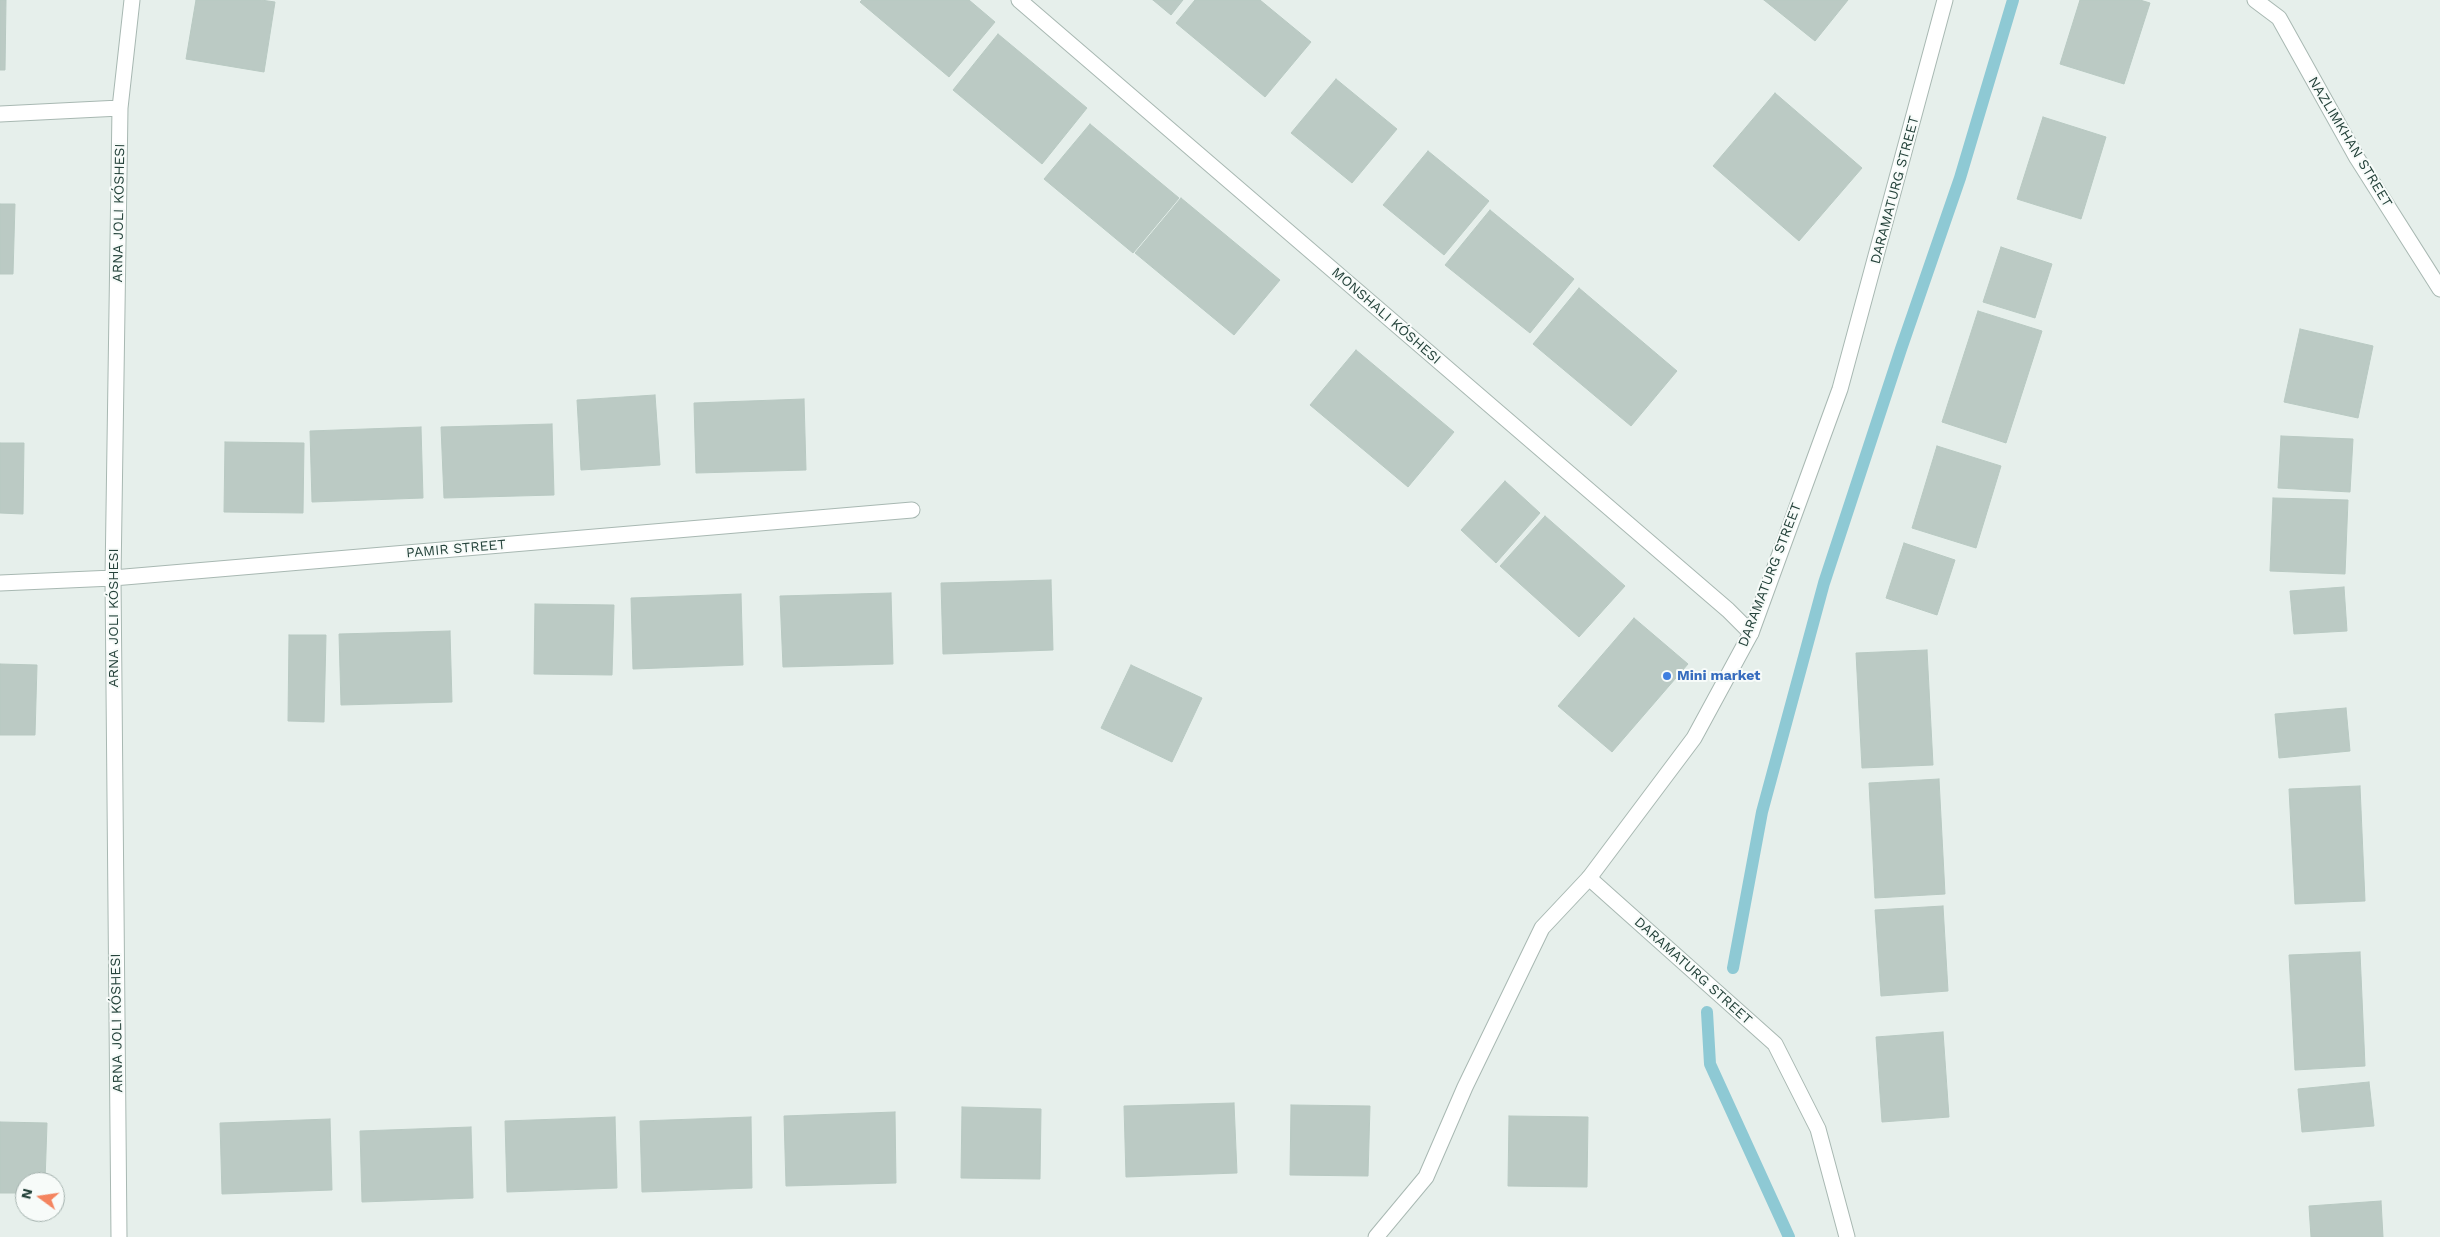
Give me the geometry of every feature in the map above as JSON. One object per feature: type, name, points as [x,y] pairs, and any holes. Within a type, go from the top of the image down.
[{"type":"street","points":[[119,1237],[113,578],[120,108],[132,0]]},
{"type":"street","points":[[1019,0],[1713,598],[1751,633]]},
{"type":"street","name":"DARAMATURG STREET","points":[[1848,1237],[1818,1129],[1775,1044],[1589,878],[1694,738],[1751,633],[1840,389],[1945,0]]},
{"type":"street","name":"NAZLIMKHAN STREET","points":[[2255,0],[2279,18],[2357,158],[2440,289]]},
{"type":"street","points":[[0,114],[120,108]]},
{"type":"street","name":"PAMIR STREET","points":[[0,584],[113,578],[912,510]]},
{"type":"street","points":[[1376,1237],[1426,1177],[1465,1087],[1542,928],[1589,878]]},
{"type":"building","points":[[0,0],[6,0],[5,70],[0,70]]},
{"type":"building","points":[[196,0],[261,0],[275,2],[264,72],[186,59]]},
{"type":"building","points":[[862,0],[969,0],[995,22],[949,77],[860,2]]},
{"type":"building","points":[[1153,0],[1183,0],[1171,15]]},
{"type":"building","points":[[1195,0],[1260,0],[1311,42],[1265,97],[1176,23]]},
{"type":"building","points":[[1764,0],[1848,0],[1815,41]]},
{"type":"building","points":[[2080,0],[2140,0],[2150,3],[2124,84],[2060,64]]},
{"type":"building","points":[[998,34],[1087,108],[1042,164],[953,90]]},
{"type":"building","points":[[1336,79],[1397,129],[1352,183],[1291,133]]},
{"type":"building","points":[[1775,93],[1862,168],[1799,241],[1713,166]]},
{"type":"building","points":[[2043,117],[2106,137],[2081,219],[2017,199]]},
{"type":"building","points":[[1090,124],[1179,198],[1133,253],[1044,179]]},
{"type":"building","points":[[1428,151],[1489,201],[1444,255],[1383,205]]},
{"type":"building","points":[[1181,198],[1280,280],[1234,335],[1135,253]]},
{"type":"building","points":[[0,204],[15,204],[13,274],[0,274]]},
{"type":"building","points":[[1490,210],[1574,279],[1530,333],[1445,265]]},
{"type":"building","points":[[2001,247],[2052,264],[2035,318],[1983,302]]},
{"type":"building","points":[[1579,288],[1677,371],[1631,426],[1533,344]]},
{"type":"building","points":[[1978,311],[2042,331],[2006,443],[1942,422]]},
{"type":"building","points":[[2300,329],[2373,346],[2358,418],[2284,402]]},
{"type":"building","points":[[1356,350],[1454,432],[1408,487],[1310,405]]},
{"type":"building","points":[[655,395],[660,465],[581,470],[577,400]]},
{"type":"building","points":[[804,399],[806,470],[696,473],[694,403]]},
{"type":"building","points":[[552,424],[554,495],[444,498],[441,427]]},
{"type":"building","points":[[421,427],[423,498],[312,502],[310,431]]},
{"type":"building","points":[[2281,436],[2353,439],[2350,492],[2278,488]]},
{"type":"building","points":[[225,442],[304,443],[303,513],[224,512]]},
{"type":"building","points":[[0,443],[24,443],[23,514],[0,513]]},
{"type":"building","points":[[1937,446],[2001,466],[1976,548],[1912,528]]},
{"type":"building","points":[[1505,481],[1540,513],[1496,563],[1461,530]]},
{"type":"building","points":[[2273,498],[2348,500],[2345,574],[2270,571]]},
{"type":"building","points":[[1545,516],[1625,586],[1579,637],[1500,566]]},
{"type":"building","points":[[1904,543],[1955,560],[1937,615],[1886,598]]},
{"type":"building","points":[[1051,580],[1053,650],[943,654],[941,583]]},
{"type":"building","points":[[2344,587],[2347,631],[2294,634],[2290,591]]},
{"type":"building","points":[[891,593],[893,664],[783,667],[780,596]]},
{"type":"building","points":[[741,594],[743,665],[633,669],[631,598]]},
{"type":"building","points":[[535,604],[614,605],[612,675],[534,674]]},
{"type":"building","points":[[1634,618],[1688,664],[1612,752],[1558,706]]},
{"type":"building","points":[[450,631],[452,702],[341,705],[339,634]]},
{"type":"building","points":[[289,635],[326,635],[324,722],[288,721]]},
{"type":"building","points":[[1927,650],[1933,765],[1862,768],[1856,653]]},
{"type":"building","points":[[0,664],[37,665],[35,735],[0,735]]},
{"type":"building","points":[[1131,665],[1202,698],[1172,762],[1101,728]]},
{"type":"building","points":[[2346,708],[2350,751],[2279,758],[2275,714]]},
{"type":"building","points":[[1939,779],[1945,894],[1875,898],[1869,783]]},
{"type":"building","points":[[2360,786],[2365,901],[2295,904],[2289,789]]},
{"type":"building","points":[[1943,906],[1948,991],[1881,996],[1875,910]]},
{"type":"building","points":[[2360,952],[2365,1066],[2295,1070],[2289,955]]},
{"type":"building","points":[[1943,1032],[1949,1117],[1882,1122],[1876,1037]]},
{"type":"building","points":[[2369,1082],[2374,1126],[2302,1132],[2298,1089]]},
{"type":"building","points":[[1234,1103],[1237,1173],[1126,1177],[1124,1106]]},
{"type":"building","points":[[1291,1105],[1370,1106],[1368,1176],[1290,1175]]},
{"type":"building","points":[[962,1107],[1041,1109],[1040,1179],[961,1178]]},
{"type":"building","points":[[895,1112],[896,1183],[786,1186],[784,1116]]},
{"type":"building","points":[[1509,1116],[1588,1117],[1587,1187],[1508,1186]]},
{"type":"building","points":[[615,1117],[617,1188],[507,1192],[505,1121]]},
{"type":"building","points":[[751,1117],[752,1188],[642,1192],[640,1121]]},
{"type":"building","points":[[330,1119],[332,1190],[222,1194],[220,1123]]},
{"type":"building","points":[[0,1122],[47,1123],[45,1172],[15,1172],[15,1193],[0,1193]]},
{"type":"building","points":[[471,1127],[473,1198],[362,1202],[360,1131]]},
{"type":"building","points":[[2381,1201],[2383,1237],[2311,1237],[2309,1206]]},
{"type":"waterway","points":[[1733,968],[1762,812],[1824,583],[1960,178],[2013,0]]},
{"type":"waterway","points":[[1707,1012],[1710,1064],[1789,1237]]},
{"type":"place","name":"Mini market","points":[[1667,676]]}]
